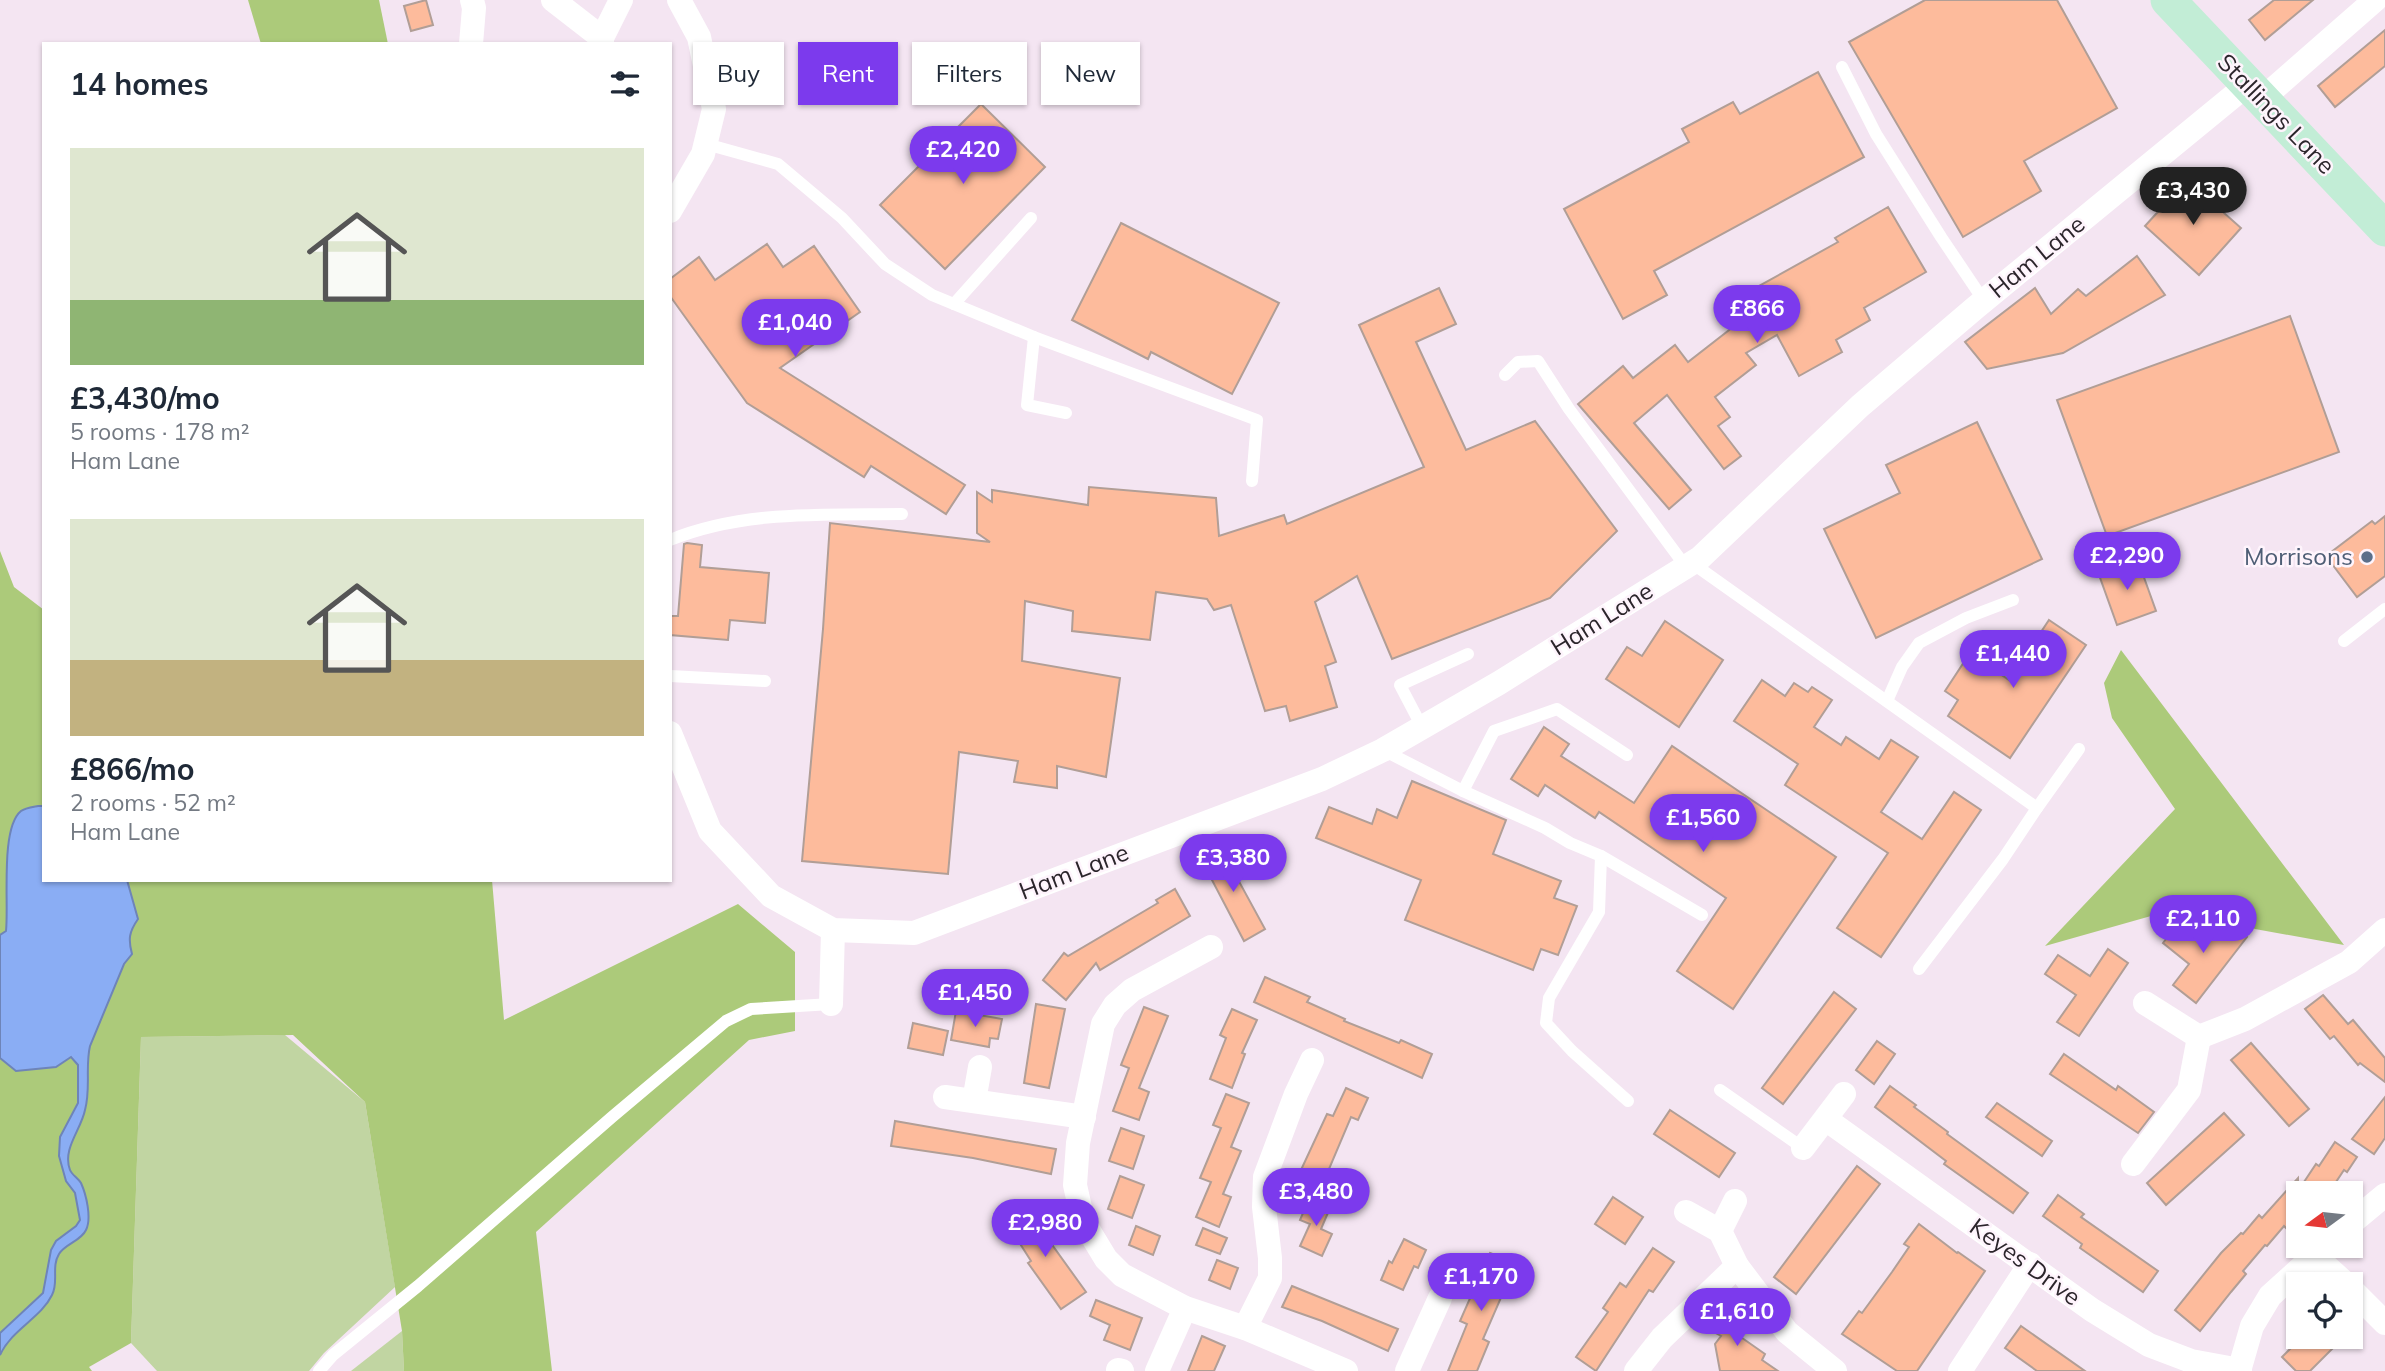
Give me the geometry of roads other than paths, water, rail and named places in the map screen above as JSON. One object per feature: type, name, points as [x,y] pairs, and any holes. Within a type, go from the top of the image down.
[{"type":"main road","name":"Stallings Lane","points":[[2168,0],[2385,229]]},
{"type":"street","points":[[471,42],[474,8],[472,0]]},
{"type":"street","points":[[553,0],[602,41],[621,0]]},
{"type":"street","points":[[672,208],[703,154],[714,109],[699,37],[679,0]]},
{"type":"street","name":"Ham Lane","points":[[833,930],[914,933],[1298,788],[1383,750],[1499,683],[1689,565],[1860,406],[1984,301],[2375,0]]},
{"type":"street","points":[[672,738],[710,831],[771,896],[833,930],[831,1004]]},
{"type":"street","points":[[2200,1038],[2245,1020],[2348,962],[2385,930]]},
{"type":"street","points":[[1211,947],[1132,990],[1115,1005],[1103,1024],[1078,1143],[1075,1185],[1083,1221],[1106,1259],[1122,1275],[1185,1308],[1245,1328],[1346,1371]]},
{"type":"street","points":[[2145,1003],[2200,1038]]},
{"type":"street","points":[[2133,1164],[2189,1090],[2200,1038]]},
{"type":"street","points":[[1245,1328],[1270,1278],[1264,1207],[1265,1177],[1296,1094],[1312,1060]]},
{"type":"street","points":[[974,1101],[980,1067]]},
{"type":"street","points":[[1803,1148],[1827,1120],[1844,1094]]},
{"type":"street","points":[[945,1097],[1084,1117]]},
{"type":"street","name":"Keyes Drive","points":[[1827,1120],[2092,1310],[2149,1345],[2191,1361],[2240,1371]]},
{"type":"street","points":[[2363,1213],[2385,1195]]},
{"type":"street","points":[[1720,1231],[1735,1201]]},
{"type":"street","points":[[1686,1212],[1720,1231],[1737,1266],[1787,1332],[1835,1371]]},
{"type":"street","points":[[2240,1371],[2252,1326],[2270,1296],[2310,1258]]},
{"type":"street","points":[[2325,1258],[2336,1272]]},
{"type":"street","points":[[1960,1371],[2030,1264]]},
{"type":"street","points":[[1636,1371],[1662,1338],[1737,1266]]},
{"type":"street","points":[[1407,1371],[1440,1298]]},
{"type":"street","points":[[2363,1301],[2385,1323]]},
{"type":"street","points":[[1157,1371],[1185,1308]]},
{"type":"lane","points":[[1842,67],[1876,134],[1984,301]]},
{"type":"lane","points":[[706,144],[778,164],[842,218],[885,264],[932,295],[1034,337],[1257,420],[1252,481]]},
{"type":"lane","points":[[954,304],[1031,218]]},
{"type":"lane","points":[[1034,337],[1027,405],[1066,413]]},
{"type":"lane","points":[[1505,375],[1518,362],[1538,361],[1569,409],[1689,565],[2037,807]]},
{"type":"lane","points":[[672,539],[696,529],[775,517],[902,514]]},
{"type":"lane","points":[[1887,701],[1902,667],[1919,643],[1966,618],[2013,600]]},
{"type":"lane","points":[[2344,641],[2385,609]]},
{"type":"lane","points":[[1422,727],[1400,685],[1468,654]]},
{"type":"lane","points":[[672,676],[765,681]]},
{"type":"lane","points":[[1463,791],[1494,732],[1558,709],[1627,755]]},
{"type":"lane","points":[[1919,969],[2003,859],[2079,749]]},
{"type":"lane","points":[[1383,750],[1601,856],[1702,915]]},
{"type":"lane","points":[[1601,856],[1599,912],[1549,998],[1546,1023],[1572,1051],[1628,1101]]},
{"type":"lane","points":[[319,1371],[332,1354],[418,1286],[726,1021],[751,1009],[831,1004]]},
{"type":"lane","points":[[1720,1090],[1803,1148]]},
{"type":"water","points":[[42,806],[42,882],[128,882],[138,919],[130,936],[132,954],[124,964],[90,1046],[87,1102],[68,1155],[70,1170],[81,1183],[85,1193],[88,1225],[81,1237],[59,1254],[54,1290],[47,1303],[12,1338],[0,1355],[0,1333],[43,1293],[51,1250],[56,1241],[80,1220],[75,1193],[66,1181],[59,1156],[60,1137],[78,1103],[78,1065],[71,1057],[56,1067],[16,1071],[0,1058],[0,935],[6,931],[8,849],[14,820],[27,808]]},
{"type":"place","name":"Morrisons","points":[[2367,557]]}]
